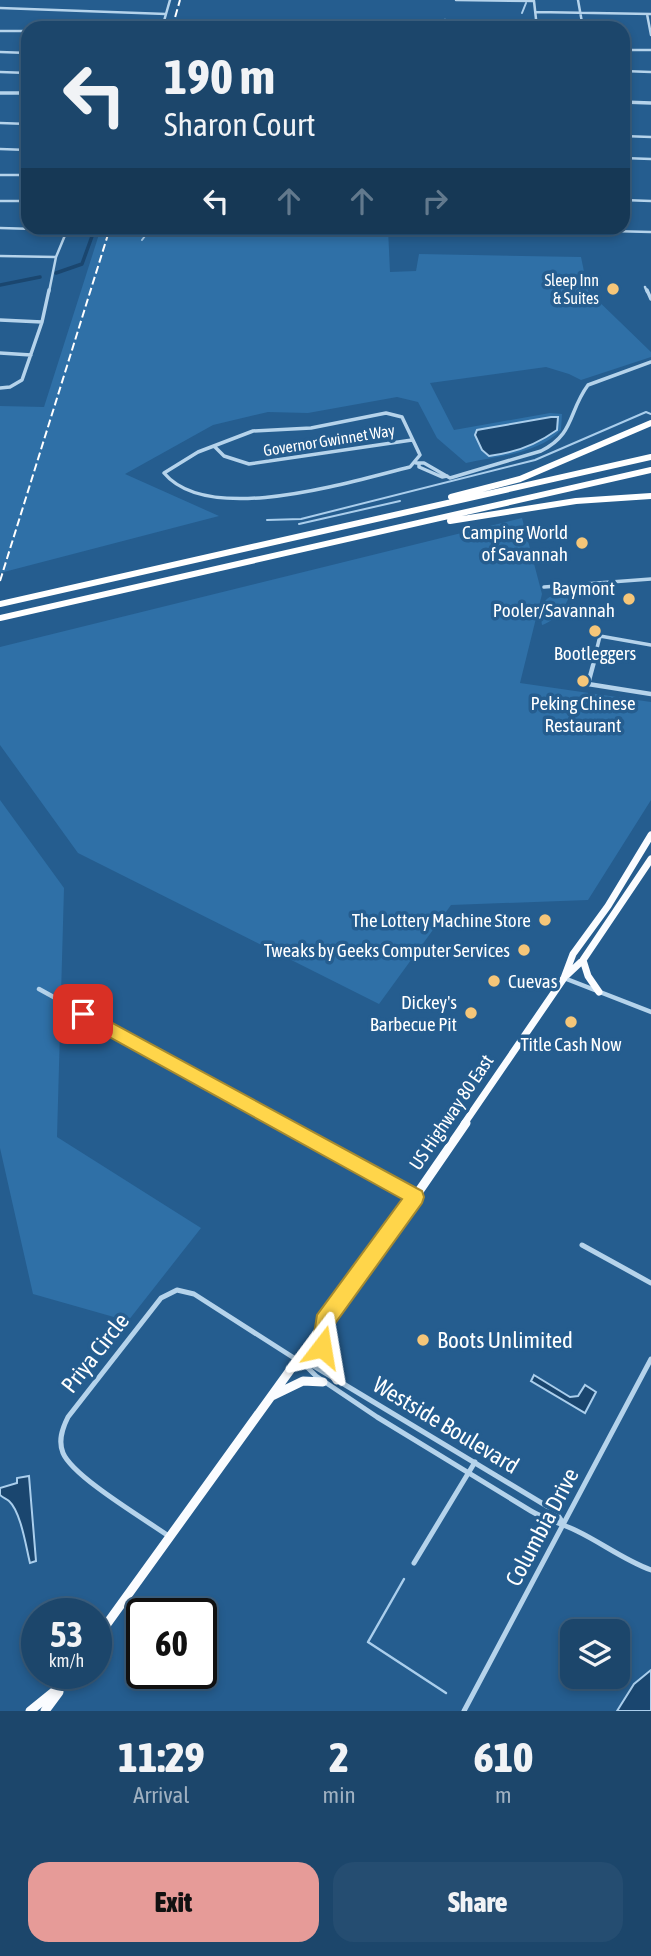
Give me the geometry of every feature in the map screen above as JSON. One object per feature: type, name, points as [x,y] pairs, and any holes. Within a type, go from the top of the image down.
[{"type":"highway","points":[[362,523],[520,479],[651,423]]},
{"type":"highway","points":[[0,604],[651,457]]},
{"type":"highway","points":[[0,618],[651,470]]},
{"type":"highway","points":[[395,528],[576,501],[651,496]]},
{"type":"main road","name":"US Highway 80 East","points":[[112,1617],[271,1396],[301,1363],[324,1322],[415,1197],[564,978],[573,954],[608,906],[651,835]]},
{"type":"main road","points":[[564,978],[583,960],[651,859]]},
{"type":"main road","points":[[583,960],[586,972],[599,992]]},
{"type":"main road","points":[[324,1322],[322,1358],[337,1380]]},
{"type":"main road","points":[[271,1396],[299,1382],[323,1382]]},
{"type":"main road","points":[[30,1711],[56,1689]]},
{"type":"main road","points":[[45,1711],[61,1689]]},
{"type":"street","points":[[164,21],[170,0]]},
{"type":"street","points":[[456,0],[534,0],[537,21]]},
{"type":"street","points":[[579,0],[582,21]]},
{"type":"street","points":[[0,8],[166,14]]},
{"type":"street","points":[[536,12],[649,14],[651,35]]},
{"type":"street","points":[[0,31],[21,31]]},
{"type":"street","points":[[630,50],[651,50]]},
{"type":"street","points":[[0,52],[21,53]]},
{"type":"street","points":[[630,71],[651,72]]},
{"type":"street","points":[[0,72],[21,73]]},
{"type":"street","points":[[0,93],[21,93]]},
{"type":"street","points":[[630,102],[651,103]]},
{"type":"street","points":[[0,123],[21,124]]},
{"type":"street","points":[[630,136],[651,137]]},
{"type":"street","points":[[0,149],[21,150]]},
{"type":"street","points":[[630,158],[651,159]]},
{"type":"street","points":[[0,175],[21,175]]},
{"type":"street","points":[[0,201],[21,201]]},
{"type":"street","points":[[630,201],[651,201]]},
{"type":"street","points":[[0,228],[21,228]]},
{"type":"street","points":[[630,231],[651,232]]},
{"type":"street","points":[[0,388],[10,387],[22,380],[41,322],[56,257],[65,235]]},
{"type":"street","points":[[0,256],[56,257]]},
{"type":"street","points":[[645,287],[651,299]]},
{"type":"street","points":[[0,320],[41,322]]},
{"type":"street","points":[[0,353],[31,355]]},
{"type":"street","points":[[417,463],[419,467],[450,478],[547,449],[563,438],[581,393],[588,385],[651,362]]},
{"type":"street","points":[[386,413],[402,417],[420,455],[417,463],[398,470],[279,496],[201,495],[169,482],[166,478],[164,474],[167,469],[214,446],[264,429],[312,428],[386,413]]},
{"type":"street","name":"Governor Gwinnet Way","points":[[214,446],[224,456],[249,464],[412,440]]},
{"type":"street","points":[[544,587],[651,579]]},
{"type":"street","points":[[651,645],[600,636],[589,684],[651,694]]},
{"type":"street","points":[[564,978],[651,1012]]},
{"type":"street","points":[[39,989],[415,1197]]},
{"type":"street","points":[[582,1245],[651,1283]]},
{"type":"street","name":"Priya Circle","points":[[170,1537],[72,1468],[59,1445],[60,1435],[68,1417],[161,1298],[171,1290],[182,1289],[194,1294],[301,1363]]},
{"type":"street","name":"Columbia Drive","points":[[464,1711],[651,1359]]},
{"type":"street","name":"Westside Boulevard","points":[[301,1363],[312,1365],[555,1510],[563,1524]]},
{"type":"street","name":"Westside Boulevard","points":[[301,1363],[323,1382],[550,1522],[563,1524],[626,1561],[651,1570]]},
{"type":"street","points":[[414,1563],[475,1462]]},
{"type":"shaded area","points":[[99,235],[388,235],[390,272],[416,271],[419,254],[581,257],[588,291],[651,352],[651,357],[581,380],[546,367],[430,383],[454,430],[550,413],[562,414],[561,430],[541,444],[517,453],[466,463],[437,438],[418,402],[397,397],[308,413],[268,412],[213,425],[125,474],[219,516],[0,573],[0,406],[44,407]]},
{"type":"shaded area","points":[[558,417],[557,430],[525,448],[508,453],[489,456],[482,450],[475,435],[477,430]]},
{"type":"shaded area","points":[[522,518],[542,594],[520,683],[651,702],[651,800],[588,900],[451,905],[379,1004],[78,853],[0,745],[0,647]]},
{"type":"shaded area","points":[[566,592],[570,594],[566,604],[556,617],[542,625],[542,606],[553,595]]},
{"type":"shaded area","points":[[0,800],[64,888],[57,1137],[201,1228],[128,1321],[33,1294],[0,1148]]},
{"type":"shaded area","points":[[534,1375],[570,1397],[578,1396],[585,1385],[596,1392],[585,1413],[531,1381]]},
{"type":"shaded area","points":[[29,1476],[36,1561],[30,1563],[17,1513],[9,1501],[0,1495],[0,1488],[17,1483],[17,1478]]},
{"type":"shaded area","points":[[651,1670],[651,1711],[617,1711],[634,1684]]},
{"type":"waterway","points":[[522,13],[526,3]]},
{"type":"waterway","points":[[56,273],[82,264],[92,235]]},
{"type":"waterway","points":[[142,240],[146,235]]},
{"type":"waterway","points":[[0,285],[40,277]]},
{"type":"waterway","points":[[267,520],[301,519],[535,460],[646,412],[651,414]]},
{"type":"waterway","points":[[299,524],[400,501]]},
{"type":"waterway","points":[[404,1579],[368,1642],[446,1693]]},
{"type":"railway","points":[[174,21],[180,0]]},
{"type":"railway","points":[[0,581],[108,235]]},
{"type":"place","name":"Sleep Inn & Suites","points":[[613,289]]},
{"type":"place","name":"Camping World of Savannah","points":[[582,543]]},
{"type":"place","name":"Baymont Pooler/Savannah","points":[[629,599]]},
{"type":"place","name":"Bootleggers","points":[[595,631]]},
{"type":"place","name":"Peking Chinese Restaurant","points":[[583,681]]},
{"type":"place","name":"The Lottery Machine Store","points":[[545,920]]},
{"type":"place","name":"Tweaks by Geeks Computer Services","points":[[524,950]]},
{"type":"place","name":"Cuevas","points":[[494,981]]},
{"type":"place","name":"Dickey's Barbecue Pit","points":[[471,1013]]},
{"type":"place","name":"Title Cash Now","points":[[571,1022]]},
{"type":"place","name":"Boots Unlimited","points":[[423,1340]]},
{"type":"route","points":[[83,1014],[415,1197],[324,1322],[322,1347]]}]
